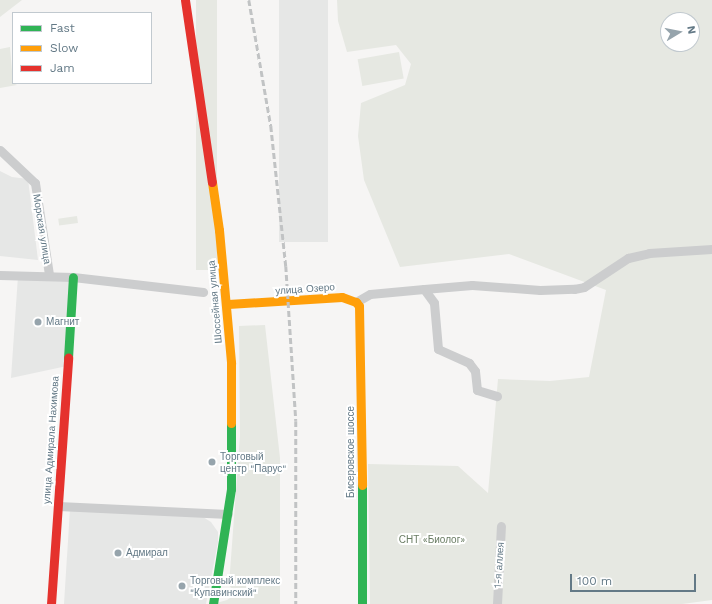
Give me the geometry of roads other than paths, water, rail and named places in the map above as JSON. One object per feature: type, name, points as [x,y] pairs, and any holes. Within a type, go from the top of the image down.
[{"type":"main road","name":"Шоссейная улица","points":[[185,0],[228,304],[232,404],[228,514],[213,604]]},
{"type":"main road","name":"улица Адмирала Нахимова","points":[[51,604],[73,277]]},
{"type":"main road","name":"улица Озеро","points":[[228,304],[342,297],[356,302]]},
{"type":"main road","name":"Бисеровское шоссе","points":[[356,302],[361,313],[362,604]]},
{"type":"street","name":"Морская улица","points":[[0,150],[35,183],[49,275]]},
{"type":"street","points":[[356,302],[370,294],[472,285],[540,290],[574,289],[584,287],[628,258],[648,253],[712,249]]},
{"type":"street","points":[[0,275],[49,275],[73,277],[203,292]]},
{"type":"street","points":[[424,289],[434,303],[438,349],[469,363],[475,371],[477,390],[497,396]]},
{"type":"street","points":[[58,506],[228,514]]},
{"type":"street","name":"1-я аллея","points":[[497,604],[502,526]]},
{"type":"railway","points":[[249,0],[271,126],[286,266],[296,421],[296,604]]},
{"type":"place","name":"Магнит","points":[[38,322]]},
{"type":"place","name":"Торговый центр \"Парус\"","points":[[212,462]]},
{"type":"place","name":"Адмирал","points":[[118,553]]},
{"type":"place","name":"Торговый комплекс \"Купавинский\"","points":[[182,586]]},
{"type":"park label","name":"СНТ «Биолог»","points":[[432,540]]}]
